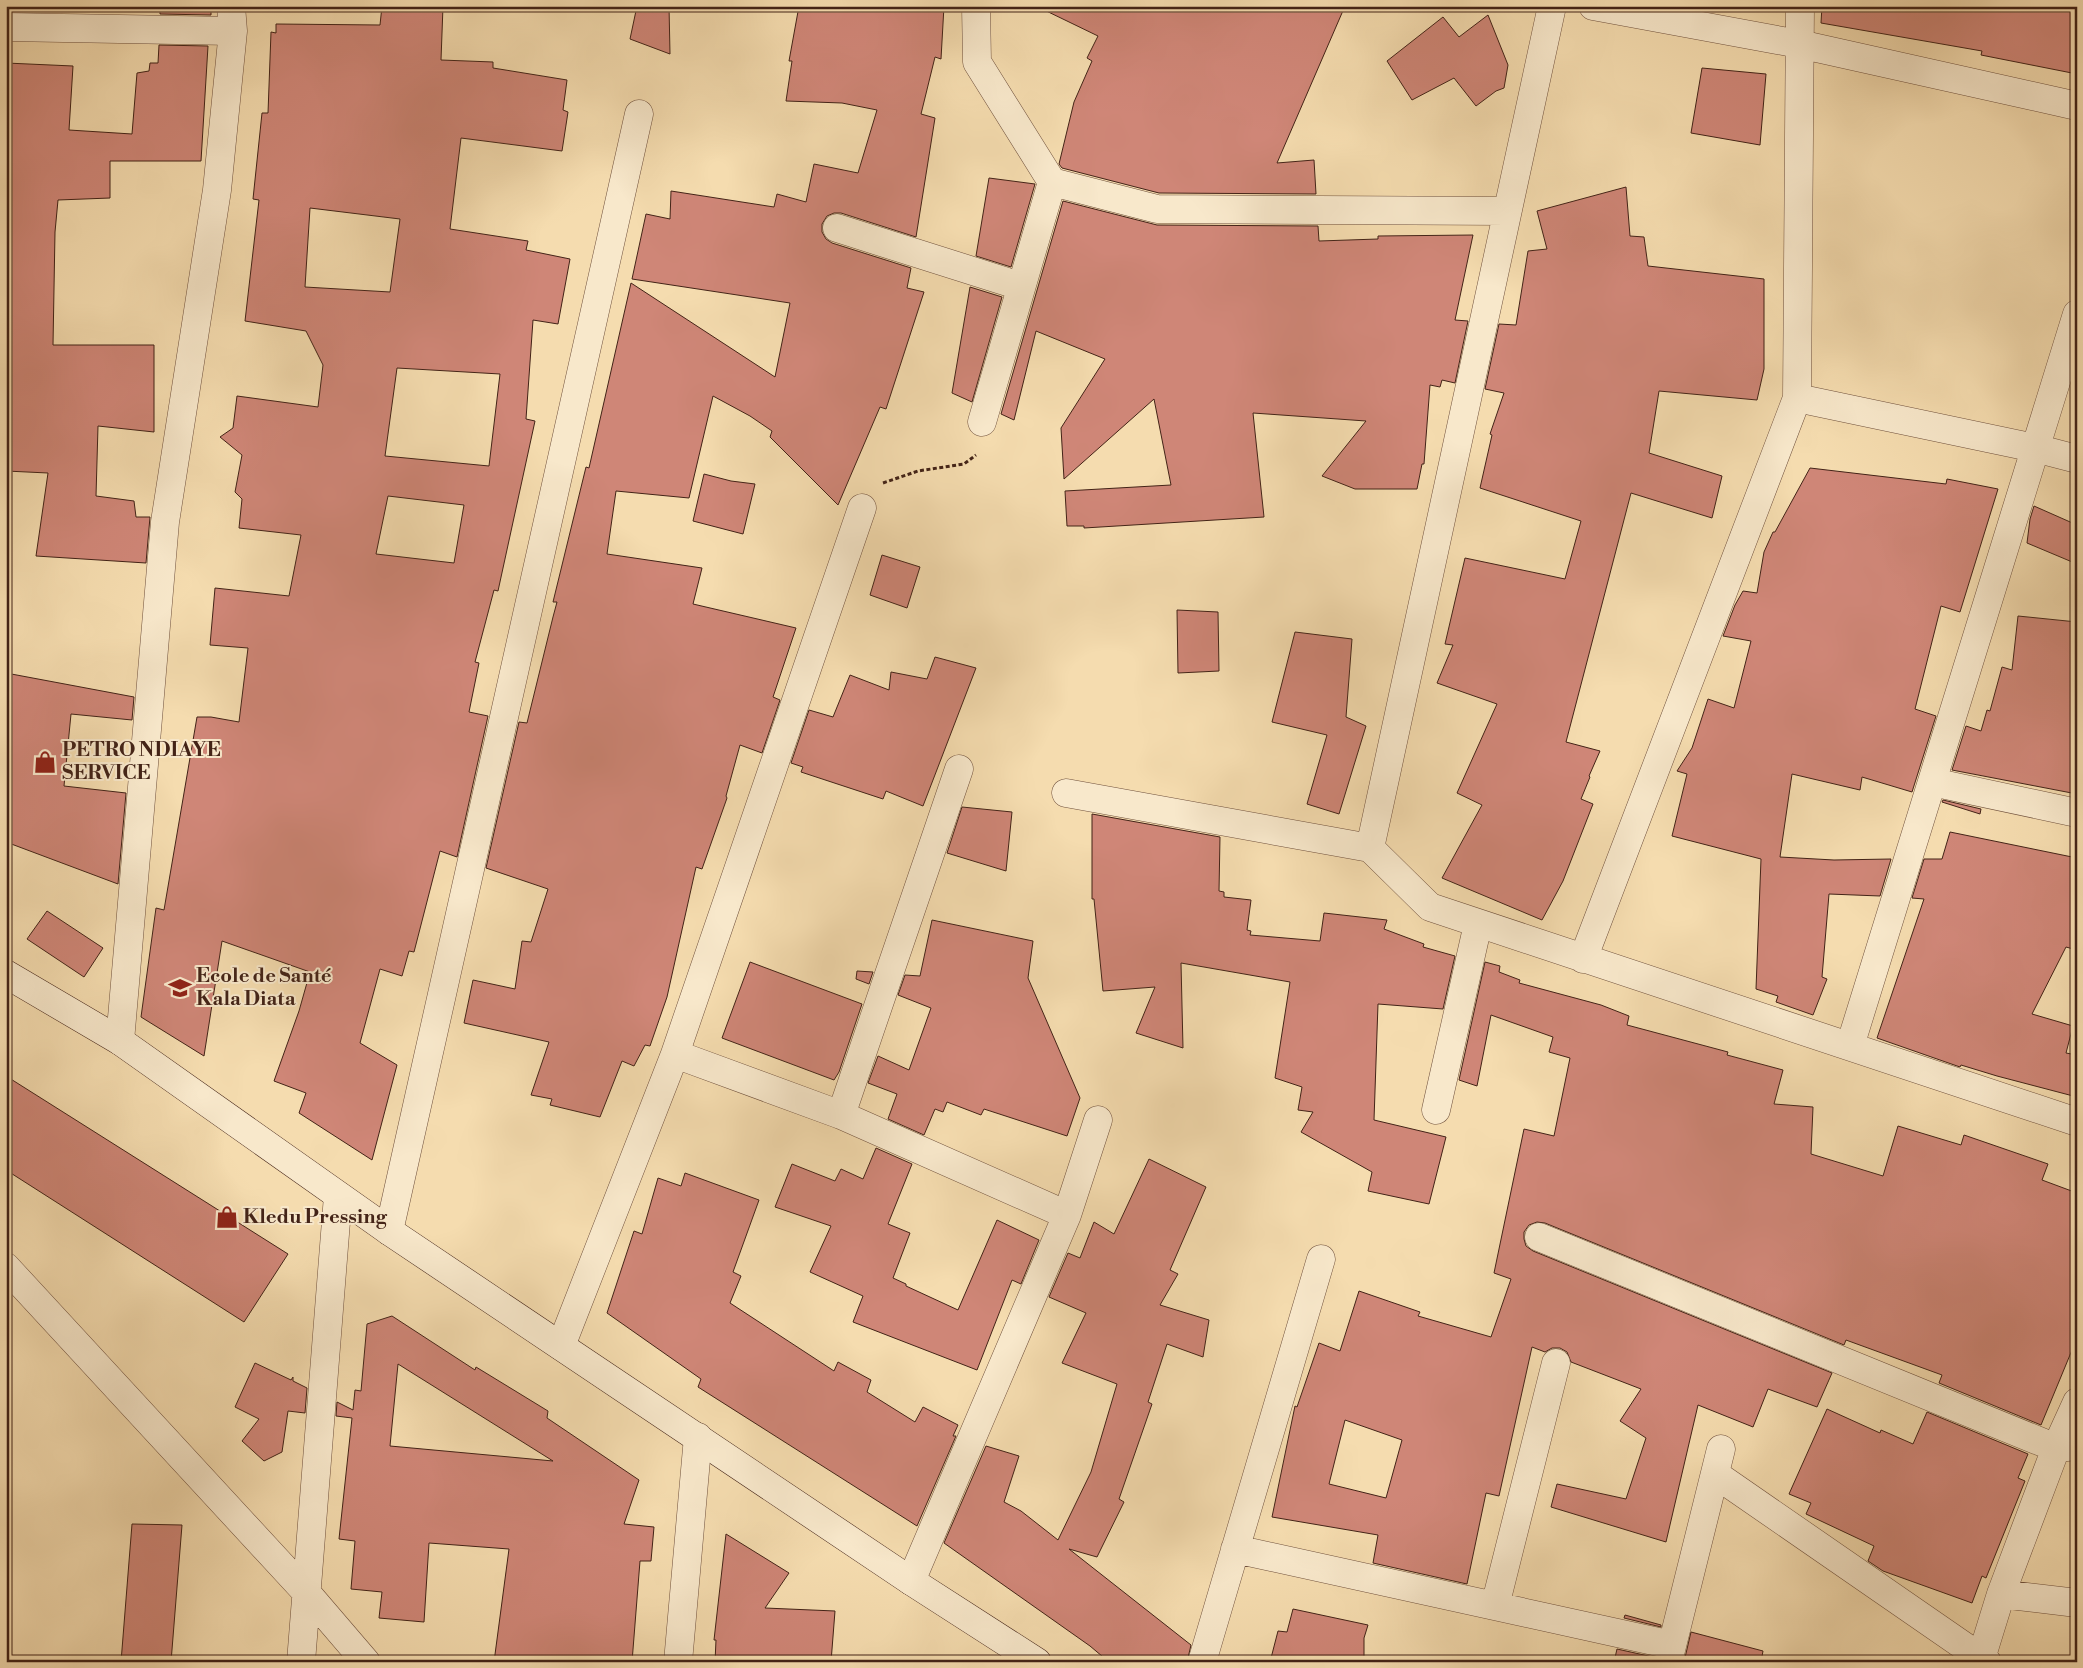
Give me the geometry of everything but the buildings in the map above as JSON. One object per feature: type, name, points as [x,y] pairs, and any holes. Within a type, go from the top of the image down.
[{"type":"street","points":[[976,6],[977,62],[1052,182],[1157,209],[1507,211]]},
{"type":"street","points":[[1370,848],[1552,6]]},
{"type":"street","points":[[1593,6],[1800,44],[2077,106]]},
{"type":"street","points":[[1583,959],[1797,398],[1800,6]]},
{"type":"street","points":[[6,27],[232,19],[217,190],[165,522],[120,1041]]},
{"type":"street","points":[[390,1231],[640,114]]},
{"type":"street","points":[[982,422],[1020,286],[1052,182]]},
{"type":"street","points":[[836,228],[1020,286]]},
{"type":"street","points":[[1850,1046],[2077,314]]},
{"type":"street","points":[[1797,398],[2035,448],[2077,459]]},
{"type":"street","points":[[561,1346],[675,1054],[862,508]]},
{"type":"street","points":[[841,1115],[959,769]]},
{"type":"street","points":[[1932,782],[2077,813]]},
{"type":"street","points":[[1066,793],[1370,848],[1430,907],[2077,1122]]},
{"type":"street","points":[[1436,1110],[1478,924]]},
{"type":"street","points":[[6,974],[120,1041],[338,1196],[911,1581],[1037,1662]]},
{"type":"street","points":[[675,1054],[841,1115],[1067,1215]]},
{"type":"street","points":[[911,1581],[1067,1215],[1098,1120]]},
{"type":"street","points":[[301,1662],[338,1196]]},
{"type":"street","points":[[1540,1237],[2066,1447]]},
{"type":"street","points":[[1202,1662],[1321,1259]]},
{"type":"street","points":[[6,1267],[306,1592],[366,1662]]},
{"type":"street","points":[[1495,1606],[1556,1362]]},
{"type":"street","points":[[1235,1549],[1495,1606],[1670,1653],[1718,1461],[1983,1660],[2002,1594],[2066,1447],[2077,1402]]},
{"type":"street","points":[[678,1662],[698,1437]]},
{"type":"street","points":[[2002,1594],[2077,1603]]},
{"type":"path","points":[[862,508],[884,482],[918,470],[964,464],[979,453],[982,422]]},
{"type":"place","name":"PETRO NDIAYE SERVICE","points":[[45,762]]},
{"type":"place","name":"Ecole de Santé Kala Diata","points":[[180,988]]},
{"type":"place","name":"Kledu Pressing","points":[[227,1217]]}]
